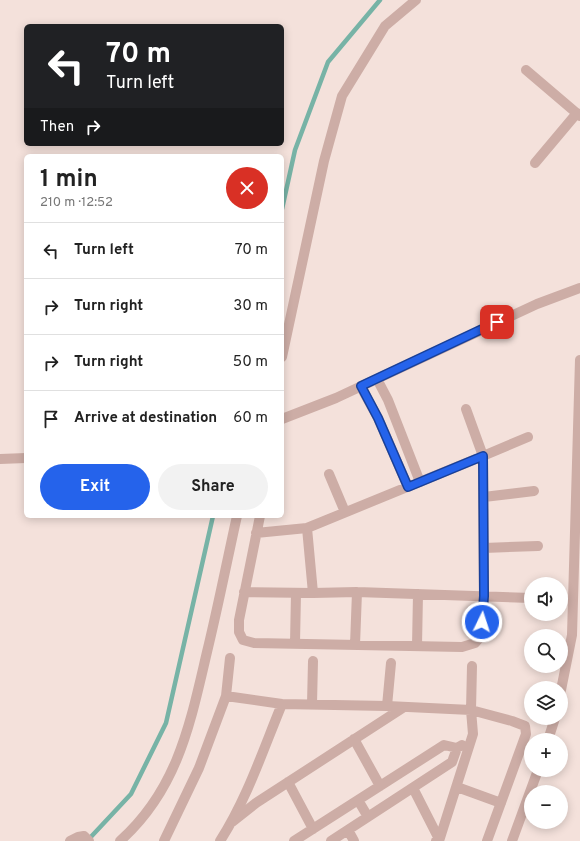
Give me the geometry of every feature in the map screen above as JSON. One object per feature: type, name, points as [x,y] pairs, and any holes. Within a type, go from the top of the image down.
[{"type":"street","points":[[284,348],[324,162],[342,96],[385,26],[416,0]]},
{"type":"street","points":[[526,70],[578,114],[535,163]]},
{"type":"street","points":[[284,418],[336,398],[537,304],[580,288]]},
{"type":"street","points":[[563,681],[572,635],[580,360]]},
{"type":"street","points":[[377,379],[388,400],[420,482]]},
{"type":"street","points":[[361,386],[378,418],[408,487]]},
{"type":"street","points":[[260,518],[244,592],[239,632],[243,640],[254,643],[462,647],[475,643],[481,636],[484,596],[483,456],[466,409]]},
{"type":"street","points":[[256,534],[307,528],[528,437]]},
{"type":"street","points":[[0,459],[24,458]]},
{"type":"street","points":[[329,474],[345,512]]},
{"type":"street","points":[[484,497],[534,491]]},
{"type":"street","points":[[120,841],[151,808],[177,762],[190,723],[237,518]]},
{"type":"street","points":[[307,528],[313,593]]},
{"type":"street","points":[[484,548],[538,546]]},
{"type":"street","points":[[244,592],[357,592],[524,598]]},
{"type":"street","points":[[355,645],[357,592]]},
{"type":"street","points":[[295,644],[296,593]]},
{"type":"street","points":[[417,646],[418,594]]},
{"type":"street","points":[[164,841],[199,768],[226,696],[230,658]]},
{"type":"street","points":[[312,704],[313,661]]},
{"type":"street","points":[[387,706],[391,664]]},
{"type":"street","points":[[438,840],[474,734],[471,710],[472,666]]},
{"type":"street","points":[[226,696],[282,704],[404,706],[471,710],[512,720],[525,726],[526,734],[487,841]]},
{"type":"street","points":[[220,841],[246,792],[282,704]]},
{"type":"street","points":[[229,826],[256,803],[404,706]]},
{"type":"street","points":[[331,841],[452,762],[457,748],[472,739]]},
{"type":"street","points":[[354,740],[380,786]]},
{"type":"street","points":[[294,841],[444,745],[457,748]]},
{"type":"street","points":[[512,841],[535,777]]},
{"type":"street","points":[[288,782],[313,829]]},
{"type":"street","points":[[456,787],[501,803]]},
{"type":"street","points":[[413,788],[438,840]]},
{"type":"street","points":[[358,800],[368,817]]},
{"type":"street","points":[[229,826],[231,841]]},
{"type":"street","points":[[348,830],[354,841]]},
{"type":"street","points":[[70,841],[78,837],[87,839]]},
{"type":"waterway","points":[[284,200],[295,150],[328,62],[380,0]]},
{"type":"waterway","points":[[88,840],[131,794],[166,723],[213,518]]},
{"type":"route","points":[[482,622],[484,596],[483,456],[408,487],[378,418],[361,386],[497,322]]}]
